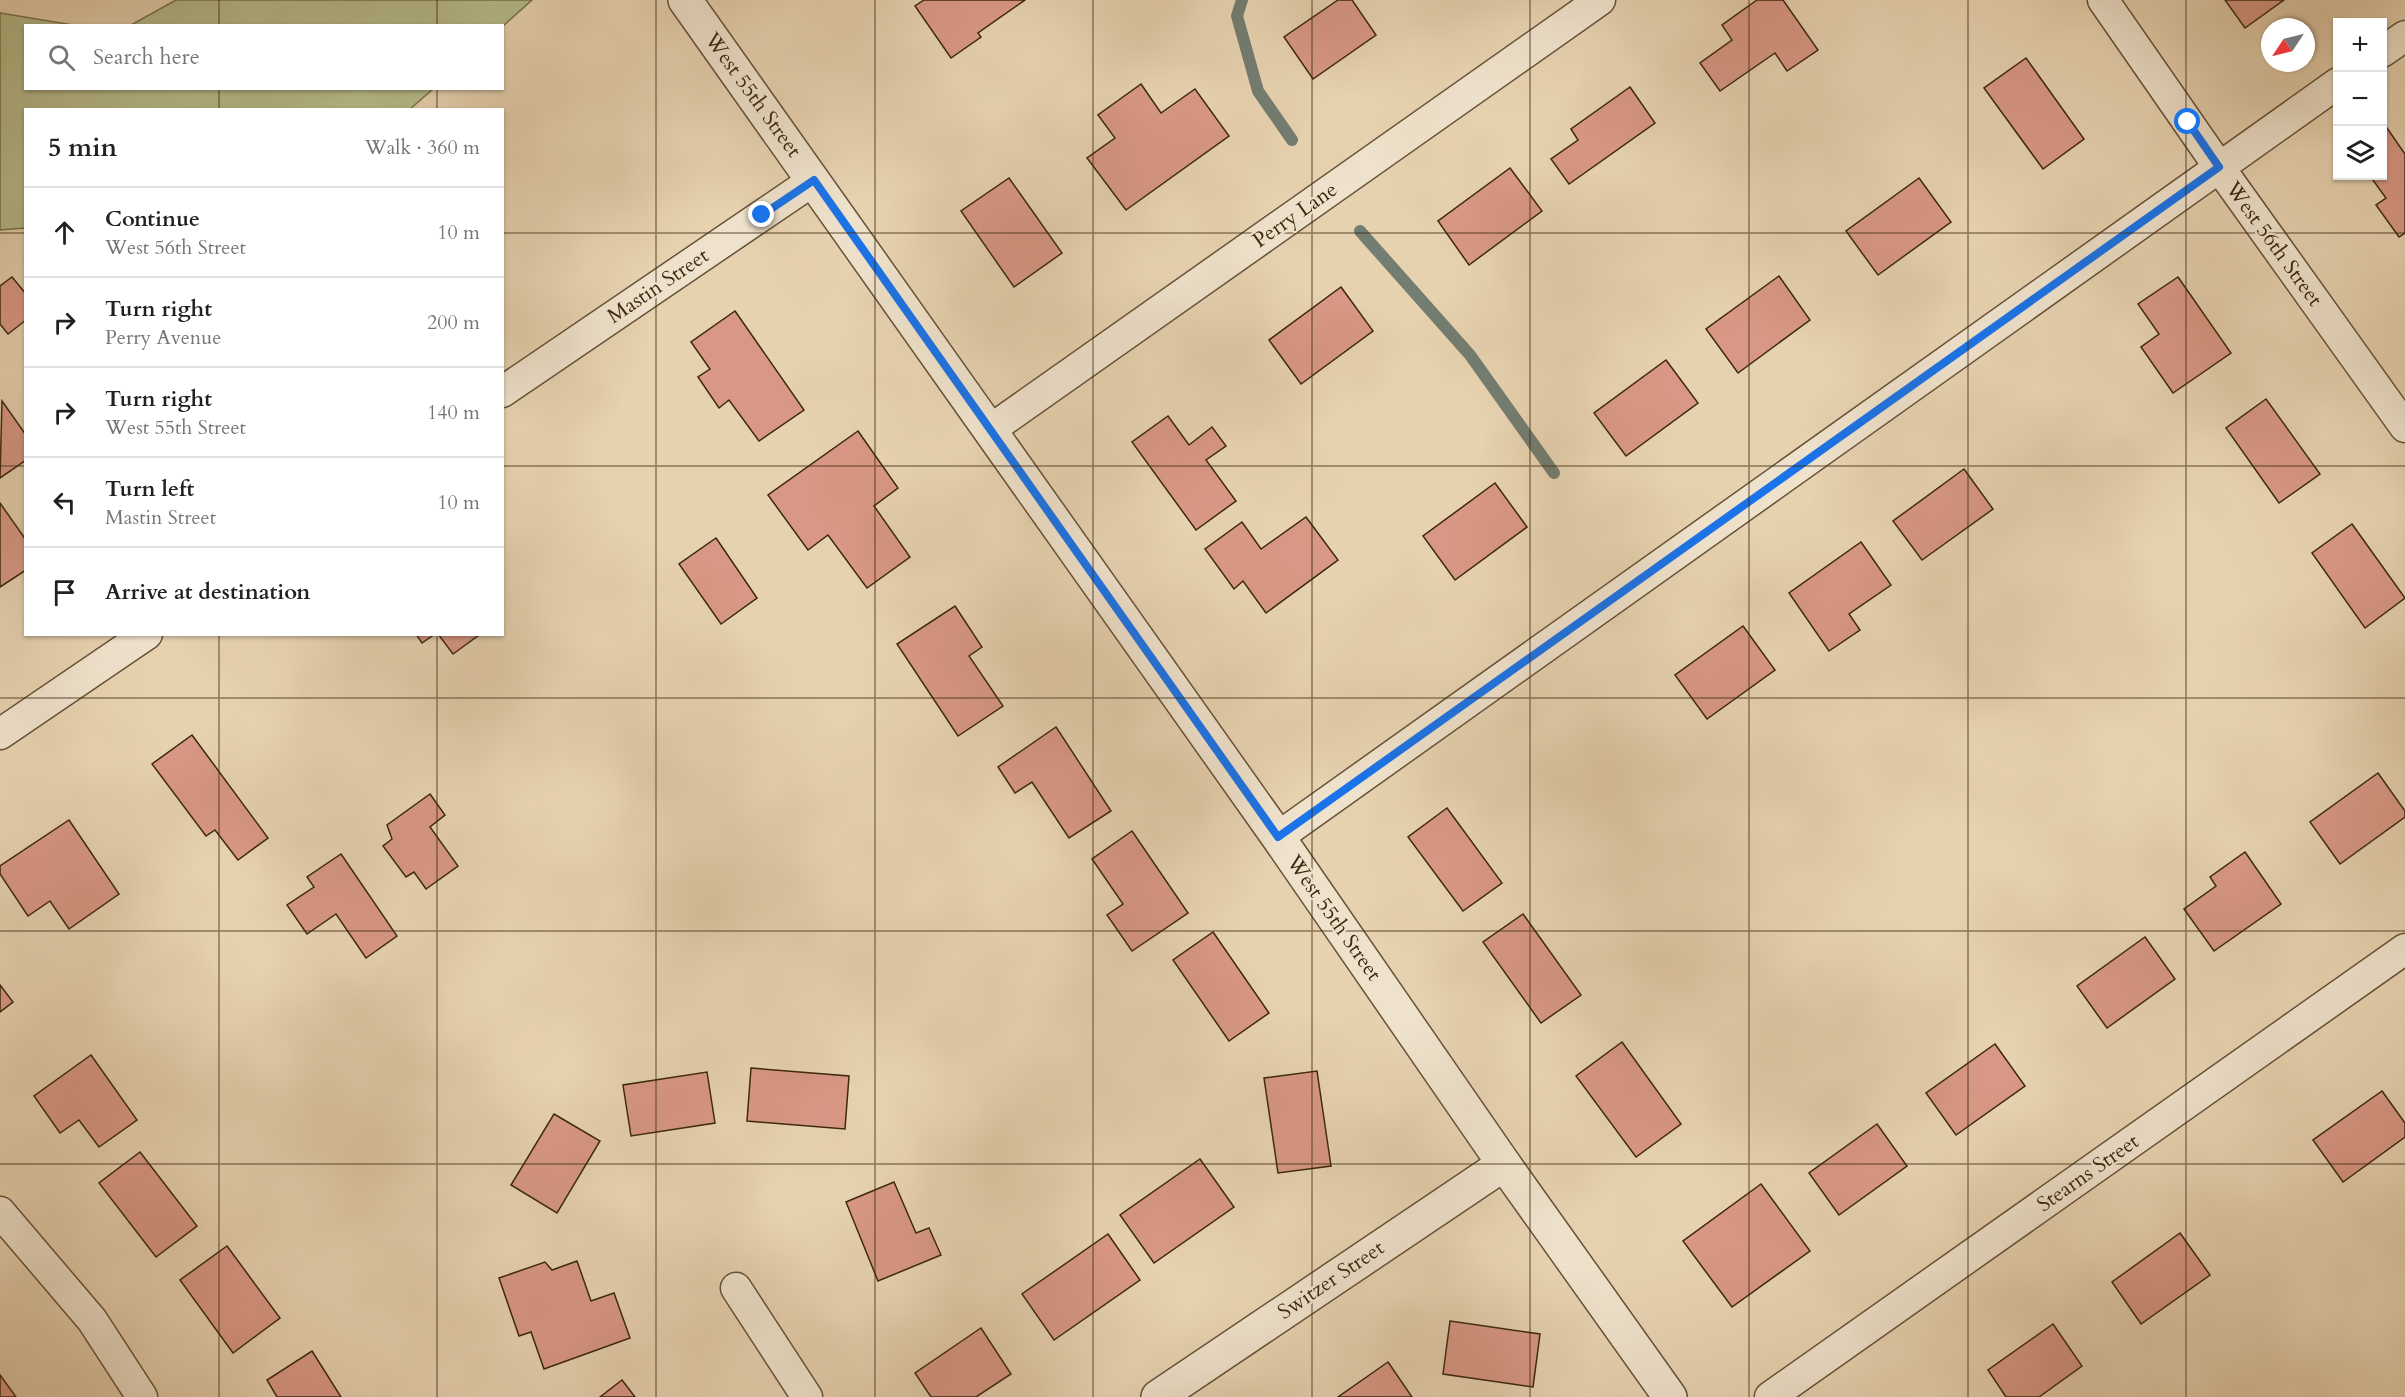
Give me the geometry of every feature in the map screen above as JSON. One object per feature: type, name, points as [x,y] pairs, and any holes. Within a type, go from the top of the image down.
[{"type":"street","name":"West 55th Street","points":[[685,0],[1278,837],[1504,1164],[1670,1397]]},
{"type":"street","name":"Perry Lane","points":[[990,429],[1599,0]]},
{"type":"street","name":"West 56th Street","points":[[2103,0],[2405,427]]},
{"type":"street","points":[[2387,49],[2405,36]]},
{"type":"street","points":[[1278,837],[2333,86]]},
{"type":"street","name":"Mastin Street","points":[[504,391],[814,180]]},
{"type":"street","points":[[0,734],[144,636]]},
{"type":"street","name":"Stearns Street","points":[[1770,1397],[2405,949]]},
{"type":"street","name":"Switzer Street","points":[[1158,1397],[1504,1164]]},
{"type":"street","points":[[0,1212],[92,1320],[142,1397]]},
{"type":"street","points":[[736,1288],[807,1397]]},
{"type":"green space","points":[[176,0],[532,0],[504,25],[133,24]]},
{"type":"green space","points":[[0,13],[67,24],[24,24],[24,90],[432,90],[411,108],[24,108],[24,228],[0,230]]},
{"type":"building","points":[[924,0],[1025,0],[978,33],[981,37],[951,58],[915,6]]},
{"type":"building","points":[[1338,0],[1352,0],[1376,35],[1313,79],[1284,37]]},
{"type":"building","points":[[1757,0],[1783,0],[1818,50],[1787,71],[1775,53],[1720,91],[1700,63],[1732,40],[1722,25]]},
{"type":"building","points":[[2225,0],[2284,0],[2245,28]]},
{"type":"building","points":[[2026,58],[2084,139],[2043,169],[1984,88]]},
{"type":"building","points":[[1141,84],[1161,113],[1195,89],[1229,136],[1126,210],[1087,158],[1115,138],[1098,115]]},
{"type":"building","points":[[1630,87],[1655,123],[1569,184],[1551,159],[1578,140],[1571,129]]},
{"type":"building","points":[[2387,128],[2405,154],[2405,233],[2399,237],[2376,205],[2386,198],[2373,180],[2387,180]]},
{"type":"building","points":[[1510,168],[1542,211],[1469,265],[1438,221]]},
{"type":"building","points":[[1009,178],[1062,253],[1014,287],[961,211]]},
{"type":"building","points":[[1919,178],[1951,222],[1878,275],[1846,231]]},
{"type":"building","points":[[1779,276],[1810,320],[1738,373],[1706,329]]},
{"type":"building","points":[[12,277],[24,292],[24,322],[8,334],[0,324],[0,286]]},
{"type":"building","points":[[2178,277],[2231,353],[2173,393],[2141,347],[2159,334],[2138,304]]},
{"type":"building","points":[[1341,287],[1373,331],[1301,384],[1269,340]]},
{"type":"building","points":[[735,311],[804,410],[759,441],[729,400],[719,408],[698,377],[710,369],[691,342]]},
{"type":"building","points":[[1666,360],[1698,403],[1626,456],[1594,413]]},
{"type":"building","points":[[2266,399],[2320,474],[2279,503],[2226,428]]},
{"type":"building","points":[[2,401],[24,432],[24,461],[0,478]]},
{"type":"building","points":[[1168,416],[1189,445],[1212,427],[1226,446],[1206,460],[1236,501],[1196,530],[1132,442]]},
{"type":"building","points":[[858,431],[898,488],[874,506],[910,557],[867,588],[828,535],[808,550],[768,495]]},
{"type":"building","points":[[1964,469],[1993,509],[1922,560],[1893,521]]},
{"type":"building","points":[[1495,483],[1527,527],[1455,580],[1423,536]]},
{"type":"building","points":[[0,503],[24,537],[24,571],[0,587]]},
{"type":"building","points":[[1306,517],[1338,560],[1266,613],[1243,581],[1234,589],[1205,549],[1242,522],[1261,549]]},
{"type":"building","points":[[2352,524],[2405,598],[2365,628],[2312,553]]},
{"type":"building","points":[[716,538],[757,598],[721,624],[679,564]]},
{"type":"building","points":[[1861,542],[1891,585],[1849,614],[1860,630],[1829,651],[1789,593]]},
{"type":"building","points":[[955,606],[982,647],[969,656],[1003,706],[958,736],[897,644]]},
{"type":"building","points":[[1743,626],[1775,670],[1707,719],[1675,675]]},
{"type":"building","points":[[417,636],[432,636],[422,643]]},
{"type":"building","points":[[440,636],[478,636],[453,654]]},
{"type":"building","points":[[1056,727],[1111,811],[1069,838],[1032,782],[1015,793],[998,767]]},
{"type":"building","points":[[192,735],[268,838],[238,860],[215,830],[206,836],[152,764]]},
{"type":"building","points":[[2378,773],[2405,811],[2405,817],[2340,864],[2310,822]]},
{"type":"building","points":[[430,794],[445,815],[430,827],[458,866],[426,889],[414,872],[406,877],[383,846],[392,839],[387,825]]},
{"type":"building","points":[[1447,808],[1502,883],[1463,911],[1408,837]]},
{"type":"building","points":[[69,820],[119,894],[69,929],[50,901],[28,916],[0,874],[0,866]]},
{"type":"building","points":[[1132,831],[1188,913],[1132,951],[1107,915],[1123,904],[1092,859]]},
{"type":"building","points":[[2245,852],[2281,904],[2214,951],[2184,909],[2216,886],[2210,877]]},
{"type":"building","points":[[341,854],[397,936],[366,958],[336,914],[307,934],[287,905],[314,887],[307,877]]},
{"type":"building","points":[[1523,914],[1581,995],[1541,1023],[1483,942]]},
{"type":"building","points":[[1213,932],[1269,1013],[1229,1041],[1173,960]]},
{"type":"building","points":[[2145,937],[2175,979],[2107,1028],[2077,986]]},
{"type":"building","points":[[0,985],[13,1002],[0,1012]]},
{"type":"building","points":[[1622,1042],[1681,1124],[1636,1157],[1576,1076]]},
{"type":"building","points":[[1995,1044],[2025,1086],[1956,1135],[1926,1093]]},
{"type":"building","points":[[91,1055],[137,1120],[99,1147],[79,1120],[60,1133],[34,1096]]},
{"type":"building","points":[[751,1068],[849,1076],[845,1129],[747,1121]]},
{"type":"building","points":[[1317,1071],[1331,1166],[1278,1173],[1264,1078]]},
{"type":"building","points":[[707,1072],[715,1123],[631,1136],[623,1085]]},
{"type":"building","points":[[2382,1091],[2405,1123],[2405,1137],[2343,1182],[2313,1140]]},
{"type":"building","points":[[554,1114],[600,1141],[557,1213],[511,1185]]},
{"type":"building","points":[[1877,1124],[1907,1166],[1839,1215],[1809,1173]]},
{"type":"building","points":[[140,1152],[197,1226],[156,1257],[99,1183]]},
{"type":"building","points":[[1200,1159],[1234,1207],[1154,1263],[1120,1215]]},
{"type":"building","points":[[894,1182],[916,1233],[929,1228],[941,1255],[878,1281],[846,1202]]},
{"type":"building","points":[[1761,1184],[1810,1251],[1732,1307],[1683,1241]]},
{"type":"building","points":[[2180,1233],[2210,1275],[2141,1324],[2112,1282]]},
{"type":"building","points":[[1108,1234],[1140,1280],[1054,1340],[1022,1294]]},
{"type":"building","points":[[227,1246],[280,1318],[233,1353],[180,1280]]},
{"type":"building","points":[[577,1261],[591,1301],[614,1293],[630,1338],[544,1369],[531,1332],[519,1336],[499,1278],[545,1262],[552,1270]]},
{"type":"building","points":[[1450,1321],[1540,1334],[1533,1387],[1443,1374]]},
{"type":"building","points":[[2053,1324],[2082,1366],[2039,1397],[2006,1397],[1988,1370]]},
{"type":"building","points":[[981,1328],[1011,1374],[976,1397],[931,1397],[915,1373]]},
{"type":"building","points":[[312,1351],[341,1397],[277,1397],[267,1380]]},
{"type":"building","points":[[1388,1362],[1412,1397],[1338,1397]]},
{"type":"building","points":[[0,1375],[16,1397],[0,1397]]},
{"type":"building","points":[[622,1380],[635,1397],[600,1397]]},
{"type":"waterway","points":[[1242,0],[1237,16],[1258,91],[1292,140]]},
{"type":"waterway","points":[[1360,231],[1470,355],[1554,473]]},
{"type":"route","points":[[762,215],[814,180],[1278,837],[2219,167],[2188,122]]}]
